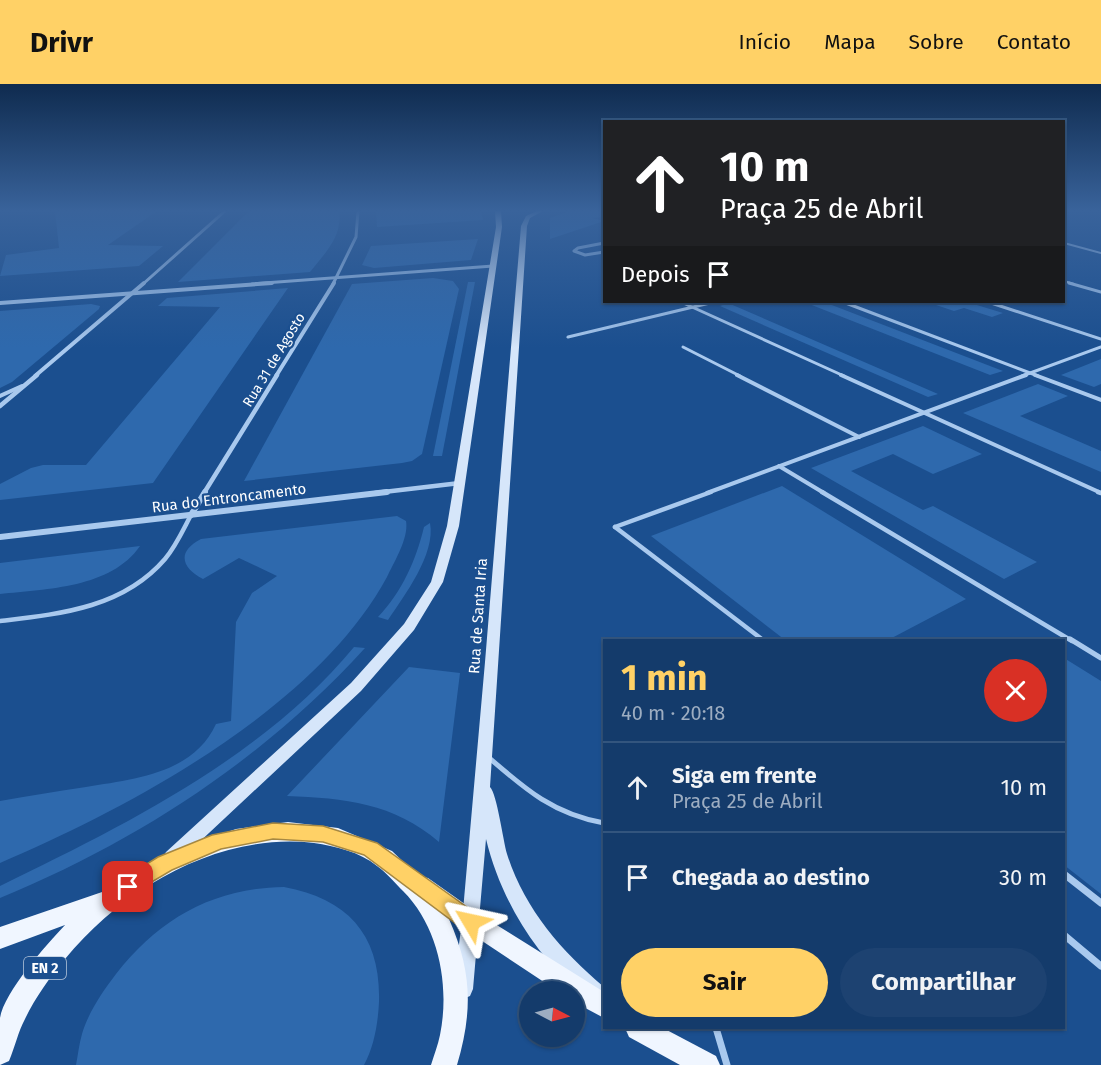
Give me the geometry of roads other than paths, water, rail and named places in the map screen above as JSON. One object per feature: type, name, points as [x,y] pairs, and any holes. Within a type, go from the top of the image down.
[{"type":"main road","points":[[165,864],[356,687],[414,619],[437,582],[453,526],[494,257]]},
{"type":"main road","name":"Rua de Santa Iria","points":[[454,1031],[465,981],[471,922],[522,257]]},
{"type":"main road","points":[[483,752],[491,831],[507,882],[539,936],[575,976],[603,999]]},
{"type":"main road","name":"EN 2","points":[[0,1052],[15,1012],[58,949],[110,899],[165,864],[219,841],[273,831],[323,834],[370,849],[471,922],[603,1005]]},
{"type":"main road","name":"EN 2","points":[[408,876],[437,916],[454,968],[454,1031],[444,1065]]},
{"type":"main road","name":"EN 2","points":[[0,938],[110,899]]},
{"type":"main road","points":[[642,1029],[706,1065]]},
{"type":"street","points":[[0,406],[173,257]]},
{"type":"street","name":"Rua 31 de Agosto","points":[[191,515],[337,277],[347,257]]},
{"type":"street","points":[[0,303],[135,291],[493,266]]},
{"type":"street","name":"Rua do Entroncamento","points":[[0,537],[460,483]]},
{"type":"lane","points":[[1065,281],[1101,292]]},
{"type":"lane","points":[[683,303],[1101,493]]},
{"type":"lane","points":[[568,337],[710,303]]},
{"type":"lane","points":[[846,303],[1101,400]]},
{"type":"lane","points":[[991,303],[1101,339]]},
{"type":"lane","points":[[683,347],[859,437]]},
{"type":"lane","points":[[762,639],[615,527],[1101,347]]},
{"type":"lane","points":[[0,396],[23,386]]},
{"type":"lane","points":[[779,466],[1101,658]]},
{"type":"lane","points":[[0,621],[86,609],[128,590],[165,558],[191,515]]},
{"type":"lane","points":[[483,752],[540,801],[572,817],[603,823]]},
{"type":"lane","points":[[1065,875],[1101,903]]},
{"type":"lane","points":[[1065,936],[1101,966]]},
{"type":"lane","points":[[716,1029],[727,1065]]}]
